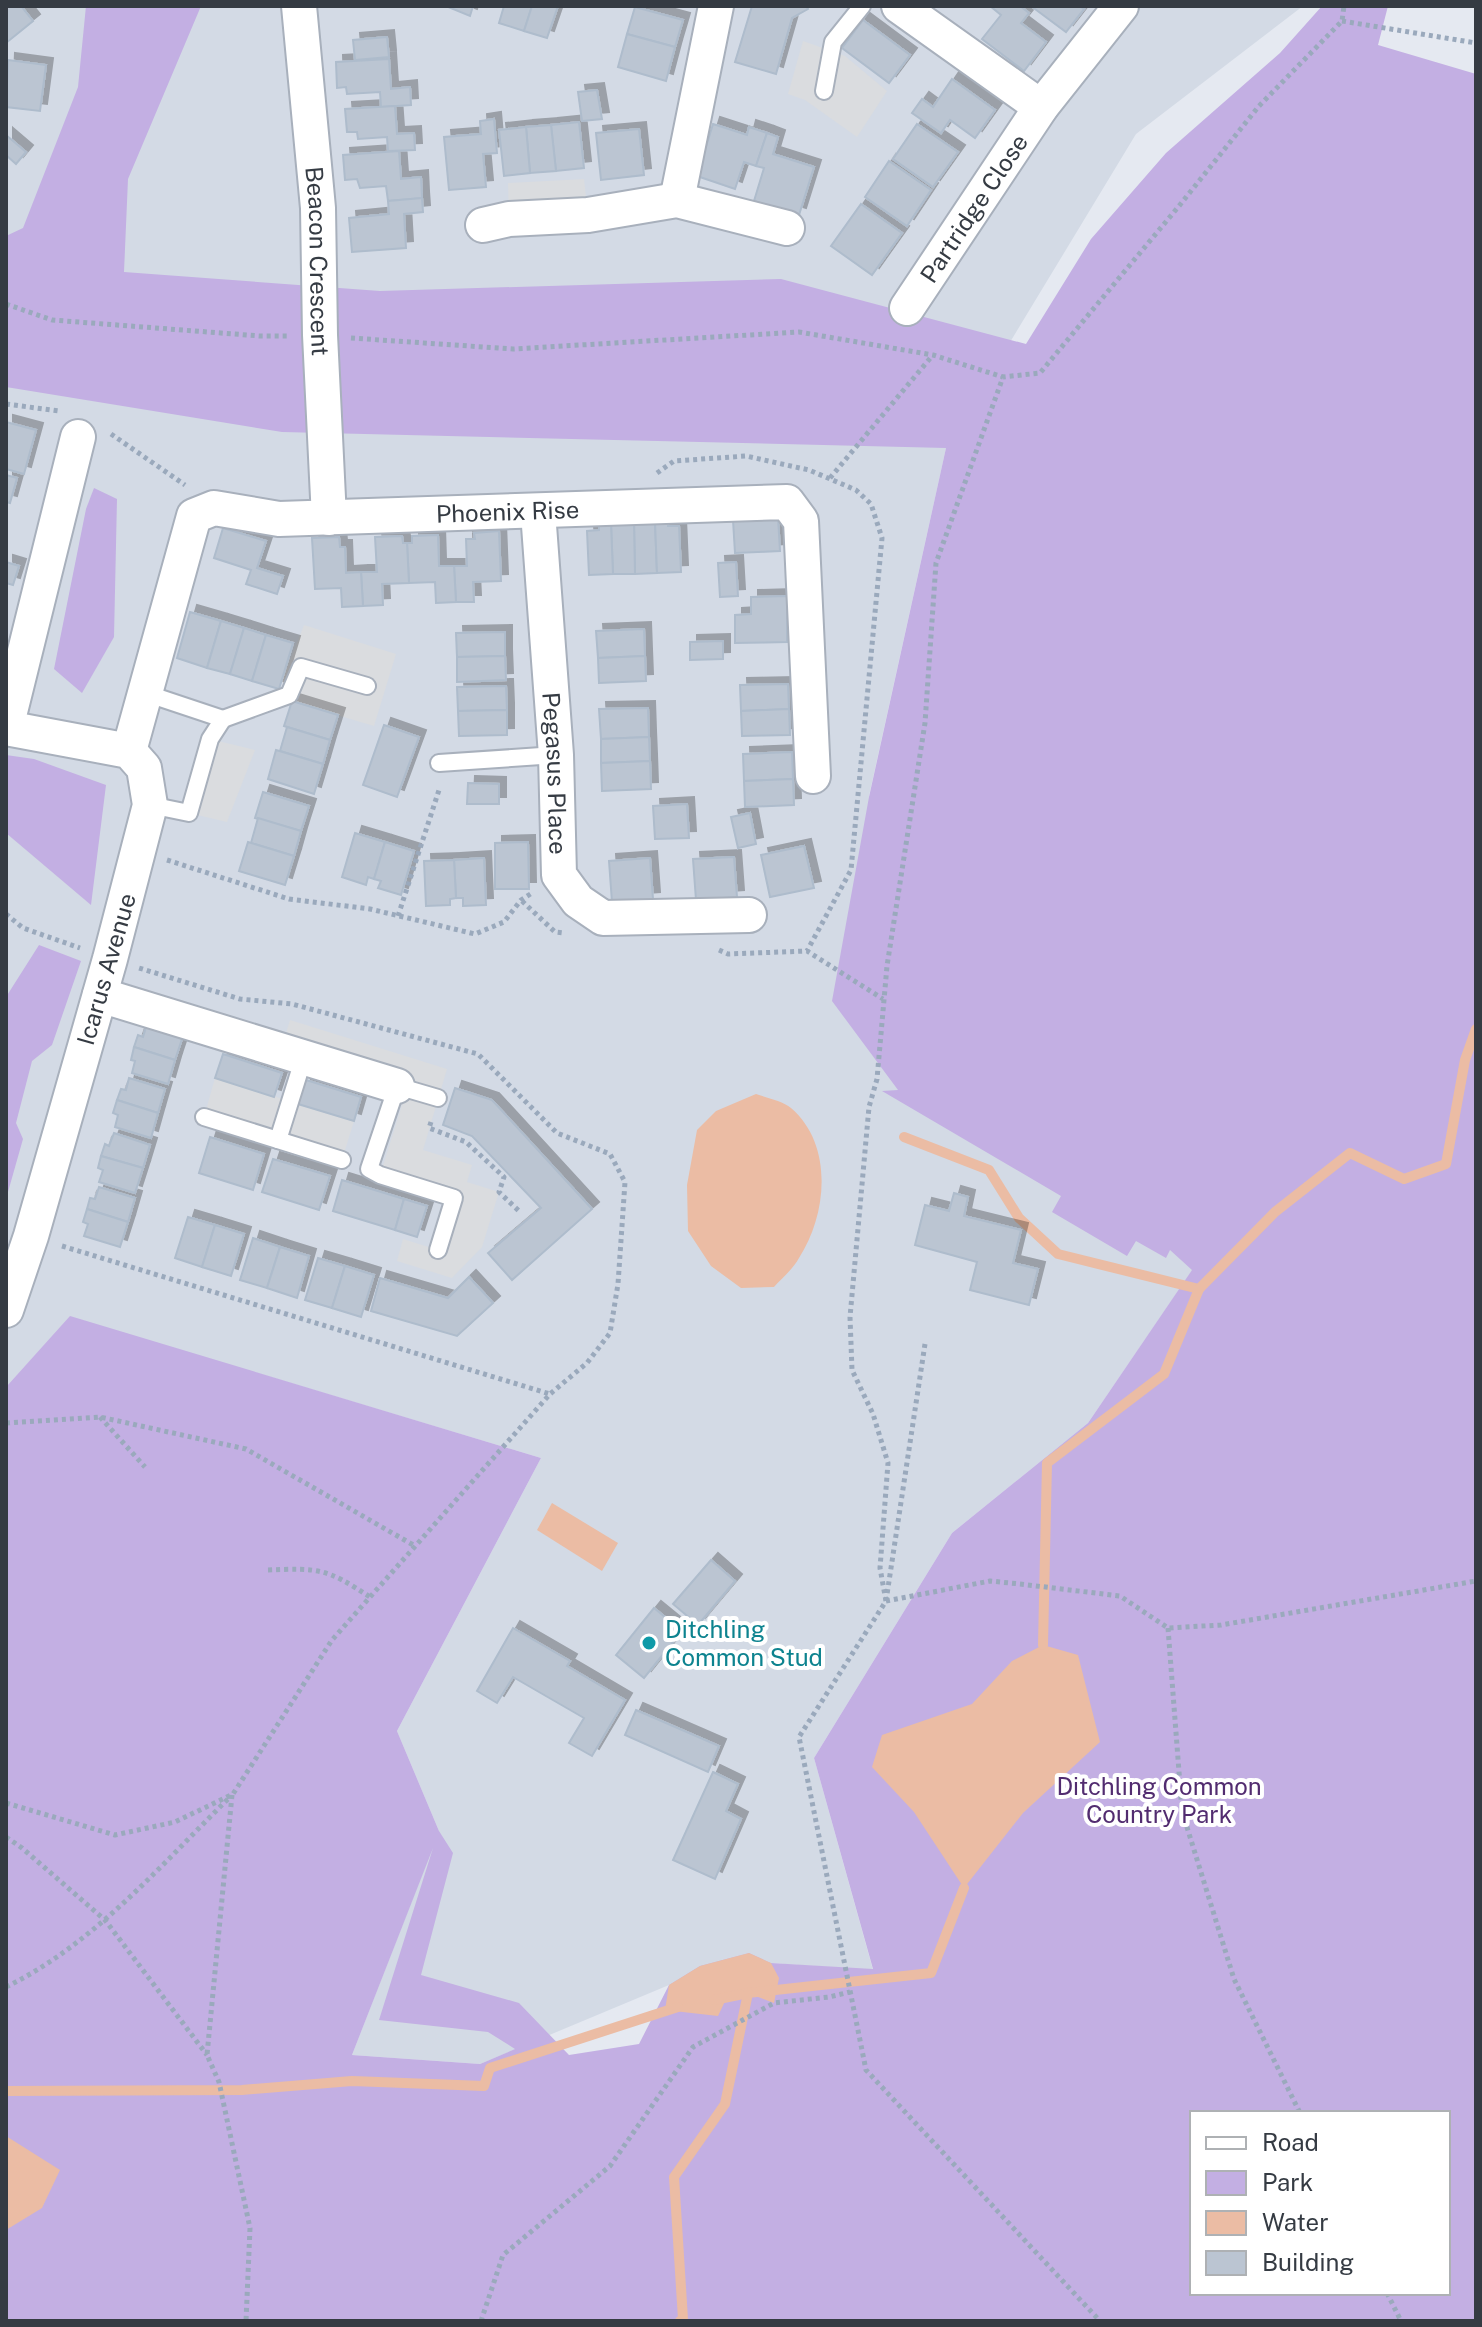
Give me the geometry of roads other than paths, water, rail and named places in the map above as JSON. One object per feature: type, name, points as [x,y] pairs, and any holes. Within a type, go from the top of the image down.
[{"type":"street","name":"Beacon Crescent","points":[[299,6],[318,208],[320,335],[329,518]]},
{"type":"street","points":[[677,200],[716,6]]},
{"type":"street","name":"Partridge Close","points":[[899,6],[1041,107]]},
{"type":"street","name":"Partridge Close","points":[[907,308],[1041,107],[1121,6]]},
{"type":"street","points":[[483,225],[509,219],[588,215],[677,200],[787,228]]},
{"type":"street","points":[[83,426],[6,728],[129,751],[145,693]]},
{"type":"street","name":"Phoenix Rise","points":[[145,693],[194,516],[214,508],[279,519],[787,502],[801,521],[813,776]]},
{"type":"street","name":"Pegasus Place","points":[[538,512],[556,755],[559,875],[578,901],[603,918],[749,915]]},
{"type":"street","name":"Icarus Avenue","points":[[6,1310],[31,1236],[100,995],[150,805],[144,768],[129,751]]},
{"type":"street","points":[[100,995],[397,1086]]},
{"type":"lane","points":[[824,91],[833,42],[862,6]]},
{"type":"lane","points":[[150,805],[189,813],[210,739],[223,719],[289,695],[301,667],[367,686]]},
{"type":"lane","points":[[145,693],[223,719]]},
{"type":"lane","points":[[444,762],[556,755]]},
{"type":"lane","points":[[278,1140],[304,1057]]},
{"type":"lane","points":[[438,1098],[397,1086],[369,1169],[454,1198],[438,1250]]},
{"type":"lane","points":[[204,1117],[342,1160]]},
{"type":"water","points":[[756,1094],[788,1106],[805,1123],[820,1160],[822,1181],[816,1222],[791,1270],[774,1287],[741,1288],[711,1266],[688,1231],[687,1185],[697,1130],[716,1111]]},
{"type":"water","points":[[552,1503],[618,1543],[602,1571],[537,1530]]},
{"type":"water","points":[[1043,1645],[1078,1655],[1100,1742],[1023,1813],[964,1888],[914,1812],[872,1767],[882,1735],[972,1704],[1012,1661]]},
{"type":"water","points":[[749,1953],[771,1963],[779,1978],[774,2003],[748,1993],[727,1997],[718,2016],[665,2010],[669,1985],[700,1966]]},
{"type":"water","points":[[6,2136],[60,2170],[42,2208],[6,2230]]},
{"type":"waterway","points":[[1043,1645],[1047,1463],[1164,1374],[1199,1289],[1275,1212],[1350,1153],[1404,1179],[1446,1164],[1465,1060],[1476,1029]]},
{"type":"waterway","points":[[904,1137],[989,1170],[1019,1218],[1058,1254],[1199,1289]]},
{"type":"waterway","points":[[714,2000],[748,1993],[931,1973],[964,1888]]},
{"type":"waterway","points":[[680,2321],[683,2319],[674,2177],[725,2104],[748,1993]]},
{"type":"waterway","points":[[6,2091],[242,2090],[352,2081],[484,2086],[490,2068],[678,2007]]},
{"type":"place","name":"Ditchling Common Stud","points":[[649,1643]]},
{"type":"park label","name":"Ditchling Common Country Park","points":[[1159,1800]]}]
